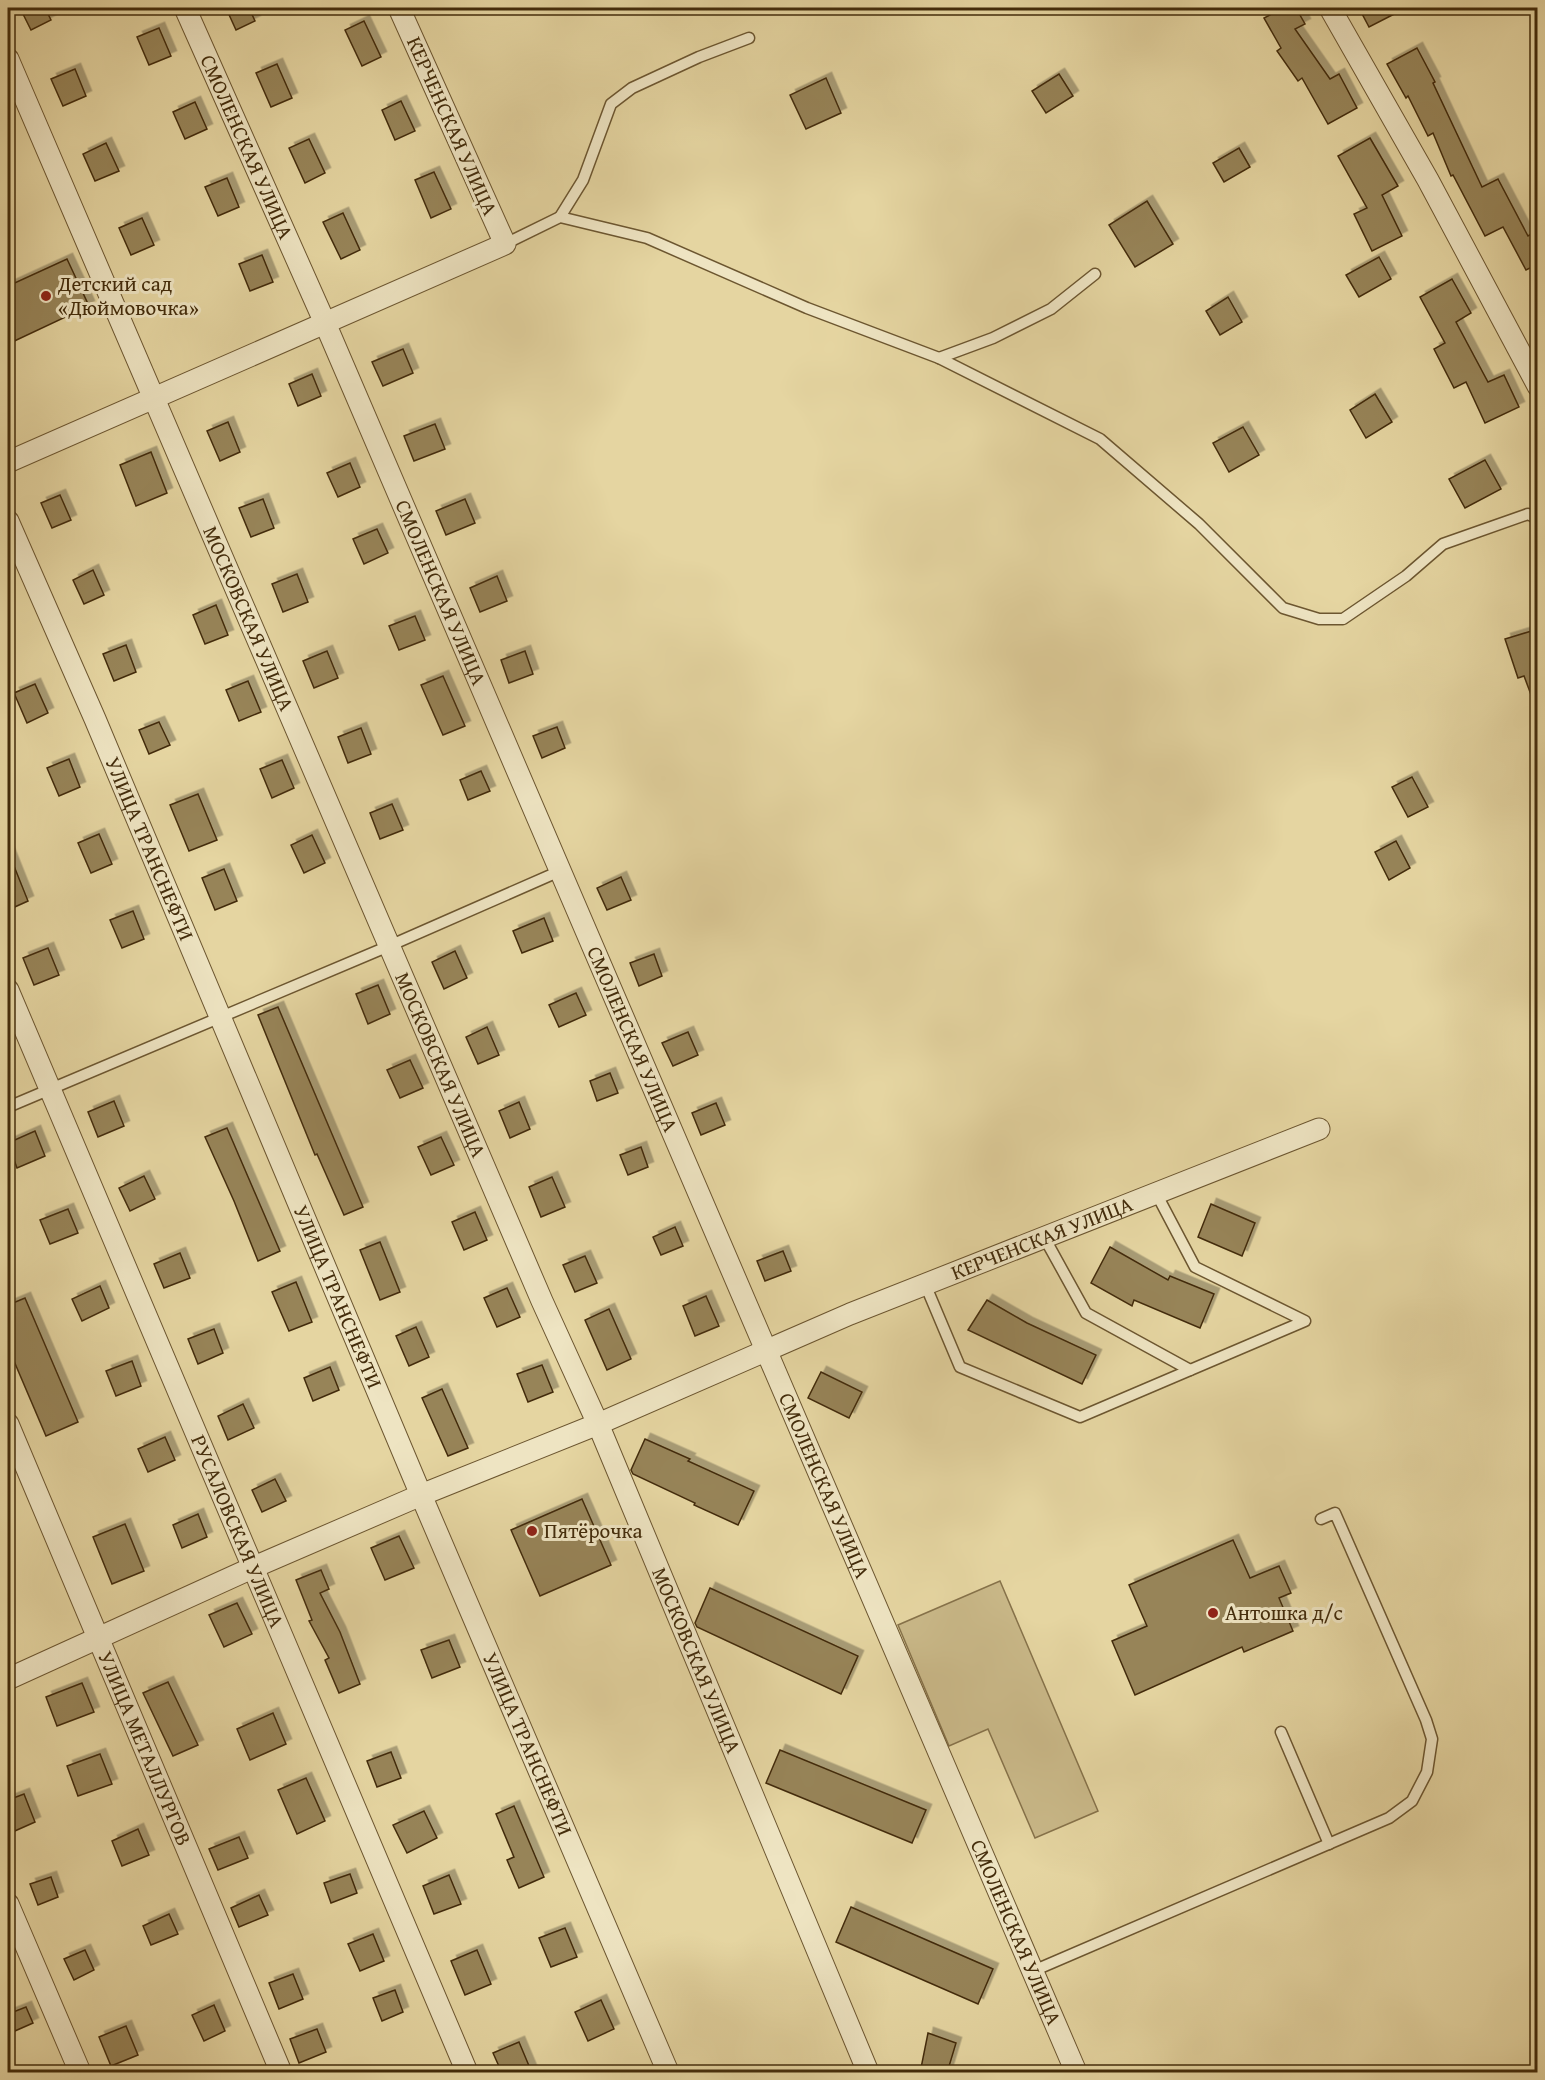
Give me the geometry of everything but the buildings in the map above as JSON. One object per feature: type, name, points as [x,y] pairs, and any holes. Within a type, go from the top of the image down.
[{"type":"street","name":"СМОЛЕНСКАЯ УЛИЦА","points":[[185,8],[325,322],[1076,2073]]},
{"type":"street","name":"КЕРЧЕНСКАЯ УЛИЦА","points":[[399,8],[505,244]]},
{"type":"street","points":[[1330,8],[1433,190],[1538,386]]},
{"type":"street","name":"МОСКОВСКАЯ УЛИЦА","points":[[8,59],[542,1301],[598,1424],[868,2073]]},
{"type":"street","points":[[8,462],[505,244]]},
{"type":"street","name":"УЛИЦА ТРАНСНЕФТИ","points":[[8,522],[95,719],[421,1495],[668,2073]]},
{"type":"street","name":"РУСАЛОВСКАЯ УЛИЦА","points":[[8,990],[467,2073]]},
{"type":"street","name":"КЕРЧЕНСКАЯ УЛИЦА","points":[[8,1679],[252,1568],[421,1495],[598,1424],[765,1349],[1318,1129]]},
{"type":"street","name":"УЛИЦА МЕТАЛЛУРГОВ","points":[[8,1424],[281,2073]]},
{"type":"street","points":[[8,1904],[80,2073]]},
{"type":"lane","points":[[505,244],[560,217],[583,180],[611,105],[632,88],[699,57],[749,38]]},
{"type":"lane","points":[[560,217],[648,238],[807,308],[939,358],[1100,439],[1200,524],[1283,608],[1319,619],[1343,619],[1406,576],[1443,544],[1528,514],[1538,519]]},
{"type":"lane","points":[[939,358],[993,338],[1052,309],[1095,274]]},
{"type":"lane","points":[[8,1107],[560,871]]},
{"type":"lane","points":[[925,1284],[960,1367],[1080,1417],[1305,1321],[1195,1267],[1156,1193]]},
{"type":"lane","points":[[1044,1237],[1086,1313],[1190,1370]]},
{"type":"lane","points":[[1033,1971],[1389,1818],[1412,1801],[1427,1772],[1432,1739],[1426,1720],[1335,1513],[1321,1519]]},
{"type":"lane","points":[[1281,1732],[1329,1844]]},
{"type":"shaded area","points":[[1000,1581],[1098,1811],[1035,1838],[988,1729],[949,1746],[898,1625]]},
{"type":"place","name":"Детский сад «Дюймовочка»","points":[[46,296]]},
{"type":"place","name":"Пятёрочка","points":[[532,1531]]},
{"type":"place","name":"Антошка д/с","points":[[1213,1613]]}]
